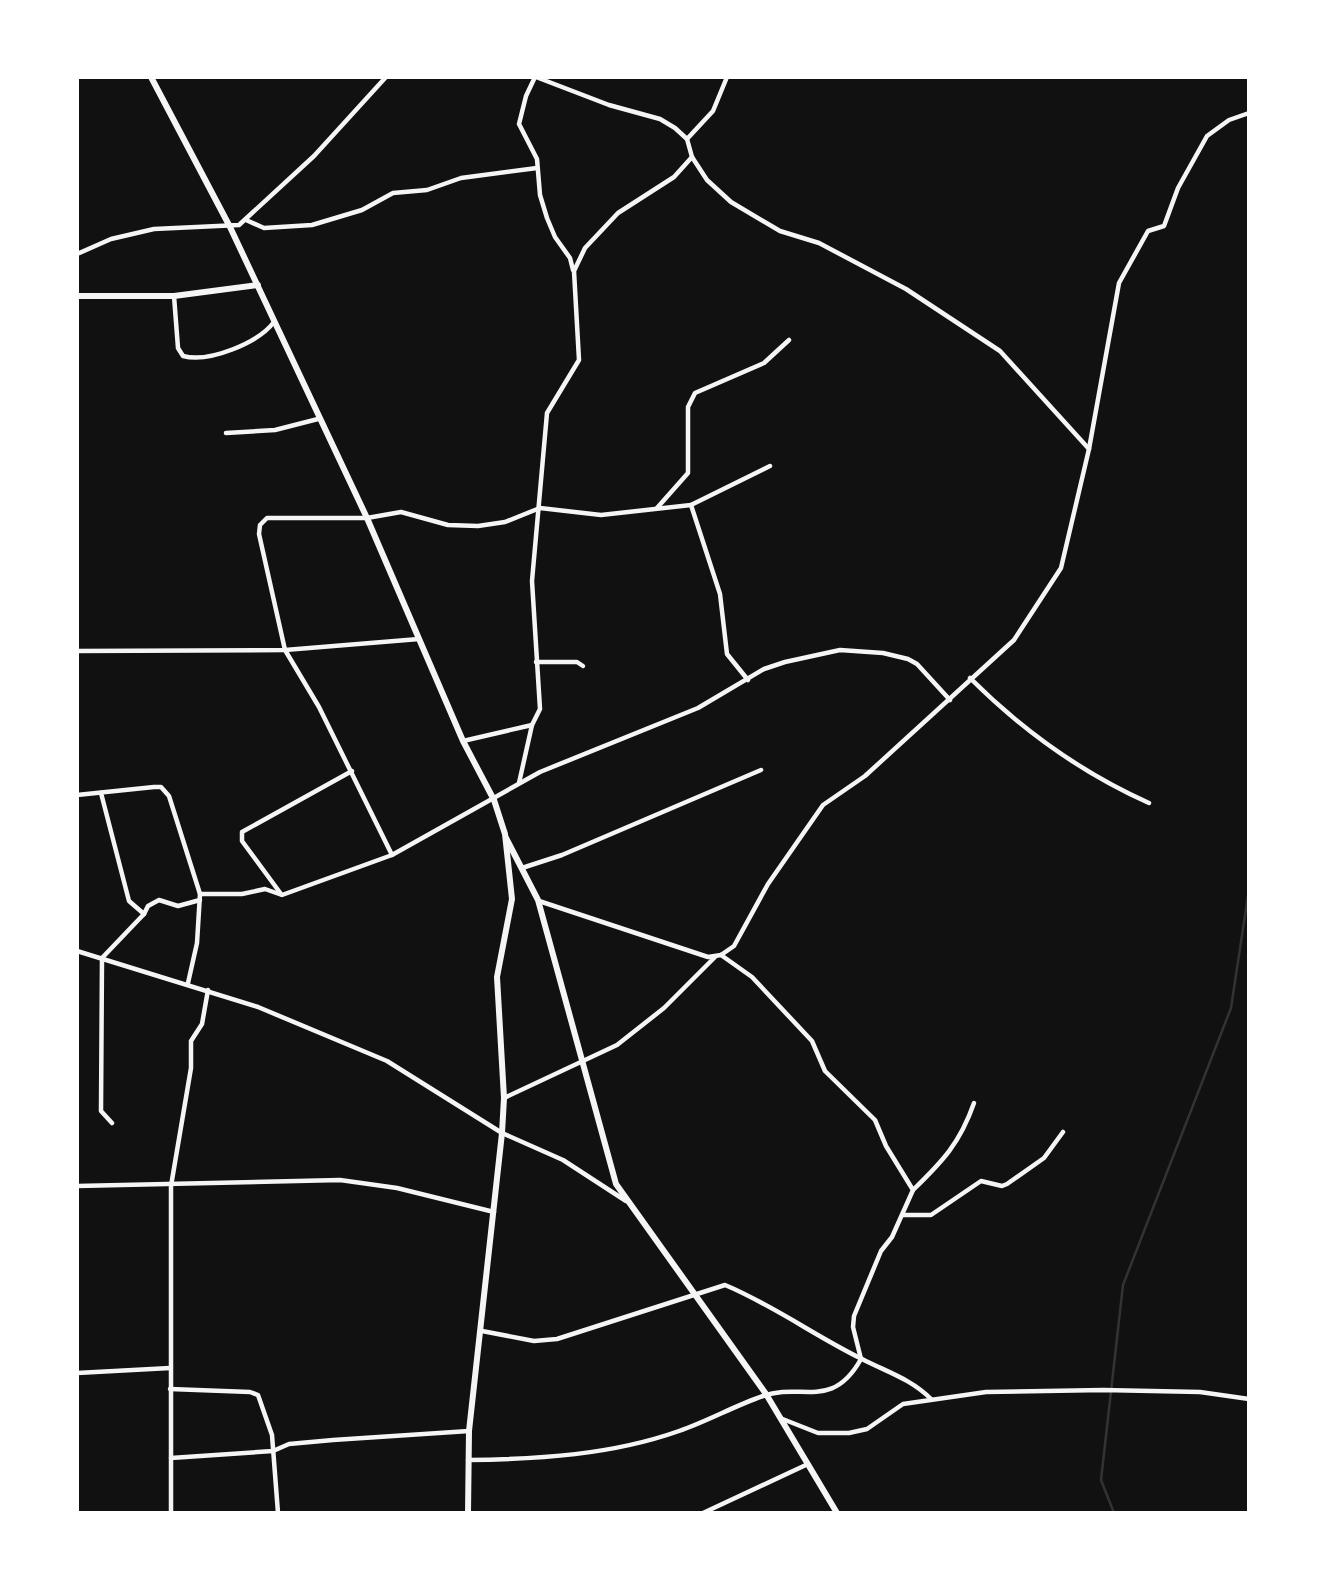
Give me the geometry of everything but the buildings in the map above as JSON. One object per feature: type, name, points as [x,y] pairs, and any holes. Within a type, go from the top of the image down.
[{"type":"street","points":[[151,77],[258,285],[318,419],[367,518],[463,741],[494,800],[505,834],[538,900],[616,1184],[766,1394],[837,1513]]},
{"type":"street","points":[[77,254],[111,239],[154,229],[230,227],[246,220],[314,156],[386,77]]},
{"type":"street","points":[[519,783],[532,725],[540,709],[532,580],[547,413],[579,360],[570,258],[555,237],[547,218],[540,195],[534,151],[523,137],[519,124],[526,96],[536,77],[609,105],[660,119],[687,139],[692,157],[707,180],[731,202],[780,231],[819,243],[906,289],[1000,351],[1089,449]]},
{"type":"street","points":[[687,139],[713,111],[727,77]]},
{"type":"street","points":[[504,1098],[580,1059],[617,1045],[664,1008],[718,956],[734,946],[768,884],[823,805],[865,776],[936,708],[950,700],[970,678],[1014,640],[1060,568],[1089,449],[1119,283],[1148,231],[1164,226],[1178,188],[1207,136],[1229,120],[1249,113]]},
{"type":"street","points":[[573,271],[584,248],[618,213],[674,177],[692,157]]},
{"type":"street","points":[[246,220],[264,228],[312,225],[362,210],[393,193],[427,190],[461,178],[537,168]]},
{"type":"street","points":[[77,296],[174,296],[258,285]]},
{"type":"street","points":[[174,296],[178,348],[183,356],[197,359],[256,341],[274,323]]},
{"type":"street","points":[[656,509],[688,473],[688,407],[695,393],[764,363],[789,340]]},
{"type":"street","points":[[226,433],[275,430],[318,419]]},
{"type":"street","points":[[392,855],[352,771],[285,650],[259,534],[260,524],[267,518],[367,518],[401,512],[448,525],[478,526],[505,522],[540,508],[601,515],[656,509],[691,505],[770,466]]},
{"type":"street","points":[[691,505],[720,594],[727,654],[748,680]]},
{"type":"street","points":[[77,651],[285,650],[419,639]]},
{"type":"street","points":[[112,1124],[101,1111],[102,958],[144,914],[148,906],[159,900],[178,906],[200,897],[242,894],[265,889],[282,895],[392,855],[494,800],[519,783],[573,757],[698,708],[764,669],[840,650],[883,653],[917,664],[950,700]]},
{"type":"street","points":[[536,662],[577,662],[583,666]]},
{"type":"street","points":[[970,678],[1008,716],[1102,782],[1149,803]]},
{"type":"street","points":[[463,741],[532,725]]},
{"type":"street","points":[[522,868],[562,855],[761,770]]},
{"type":"street","points":[[282,895],[242,841],[242,832],[352,771]]},
{"type":"street","points":[[77,795],[154,787],[165,791],[200,897],[197,943],[188,983]]},
{"type":"street","points":[[102,793],[129,901],[144,914]]},
{"type":"street","points":[[468,1513],[469,1431],[495,1212],[504,1098],[496,1006],[497,977],[512,899],[505,834]]},
{"type":"street","points":[[538,900],[708,957],[718,956],[752,977],[812,1041],[825,1071],[875,1120],[886,1146],[913,1190]]},
{"type":"street","points":[[77,951],[208,990],[387,1061],[502,1133],[563,1160],[626,1201]]},
{"type":"street","points":[[171,1513],[171,1186],[191,1068],[191,1041],[202,1024],[208,990]]},
{"type":"street","points":[[467,1461],[545,1459],[602,1451],[678,1432],[766,1394],[813,1394],[839,1385],[854,1372],[861,1359],[853,1327],[854,1316],[881,1251],[903,1215],[913,1190],[951,1153],[965,1130],[974,1103]]},
{"type":"street","points":[[903,1215],[931,1215],[981,1181],[1002,1186],[1007,1184],[1044,1158],[1063,1132]]},
{"type":"street","points":[[77,1186],[171,1186],[340,1180],[397,1188],[495,1212]]},
{"type":"street","points":[[482,1331],[534,1341],[557,1339],[725,1285],[784,1313],[861,1359],[897,1374],[931,1399]]},
{"type":"street","points":[[77,1373],[170,1368]]},
{"type":"street","points":[[170,1390],[250,1392],[258,1395],[272,1435],[278,1513]]},
{"type":"street","points":[[780,1418],[818,1433],[849,1433],[867,1429],[903,1404],[986,1392],[1200,1392],[1249,1399]]},
{"type":"street","points":[[171,1458],[273,1451],[289,1444],[469,1431]]},
{"type":"street","points":[[703,1513],[808,1464]]},
{"type":"waterway","points":[[1114,1513],[1101,1480],[1123,1285],[1231,1008],[1249,889]]}]
